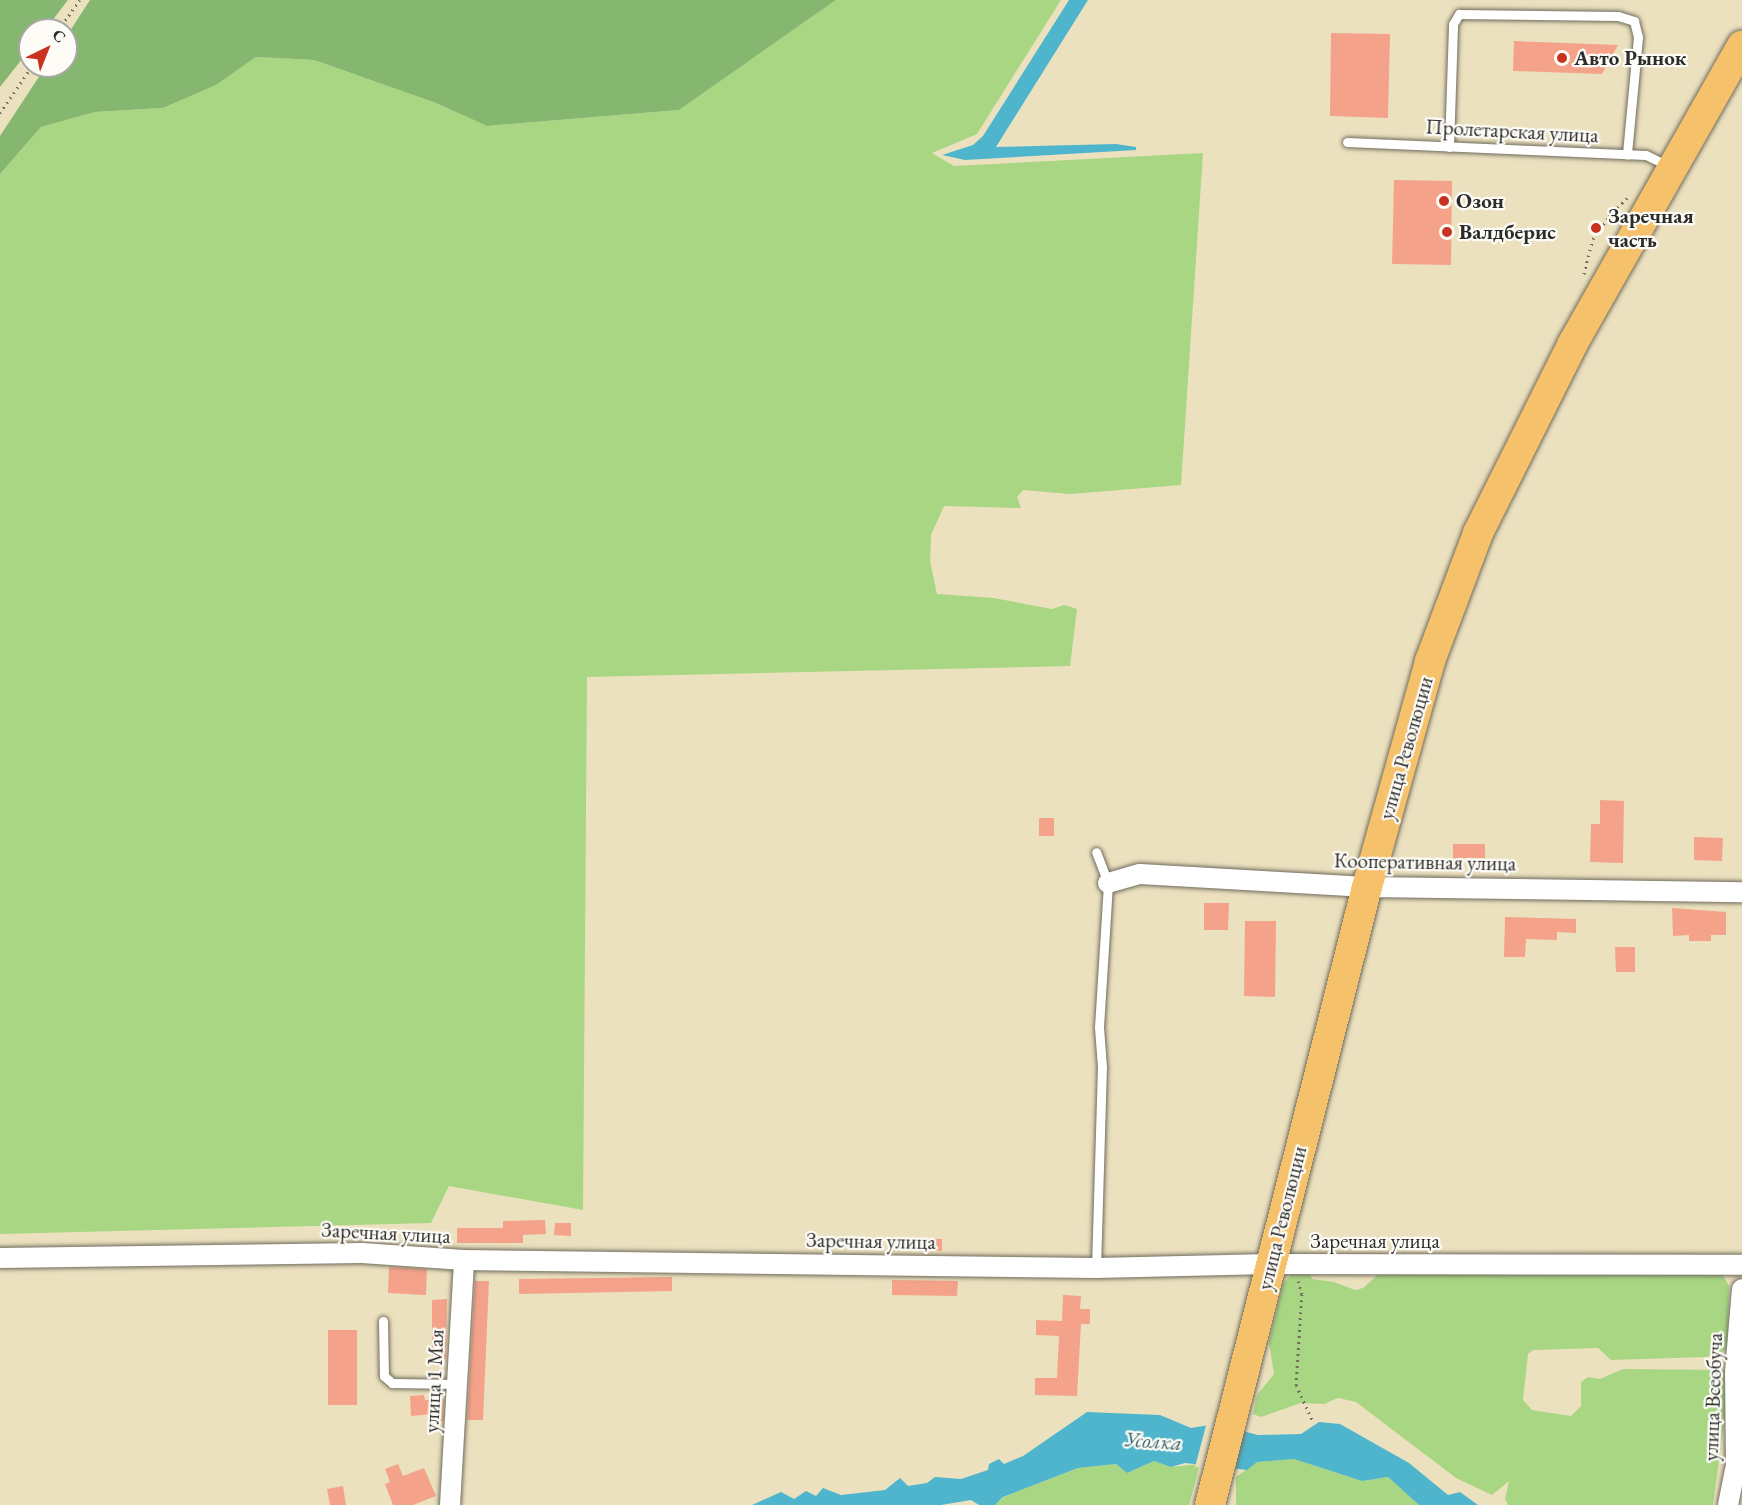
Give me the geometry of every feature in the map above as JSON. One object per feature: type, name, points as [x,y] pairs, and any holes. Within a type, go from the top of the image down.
[{"type":"main road","name":"улица Революции","points":[[1210,1505],[1244,1369],[1282,1264],[1367,886],[1430,662],[1478,533],[1573,343],[1742,46]]},
{"type":"street","name":"Кооперативная улица","points":[[1108,883],[1140,874],[1367,886],[1742,892]]},
{"type":"street","name":"Заречная улица","points":[[0,1258],[362,1253],[465,1260],[1096,1268],[1282,1264],[1742,1265]]},
{"type":"street","name":"улица 1 Мая","points":[[450,1505],[465,1260]]},
{"type":"street","name":"улица Всеобуча","points":[[1731,1503],[1736,1465],[1736,1372],[1742,1289]]},
{"type":"lane","points":[[1449,147],[1453,24],[1459,14],[1618,16],[1634,21],[1638,37],[1627,154]]},
{"type":"lane","name":"Пролетарская улица","points":[[1347,142],[1646,155],[1672,167]]},
{"type":"lane","points":[[1096,852],[1108,883],[1099,1027],[1102,1067],[1096,1268]]},
{"type":"lane","points":[[383,1322],[384,1376],[392,1383],[458,1384]]},
{"type":"path","points":[[67,18],[80,0]]},
{"type":"path","points":[[0,113],[24,78]]},
{"type":"path","points":[[1582,282],[1593,239],[1609,216],[1637,189]]},
{"type":"path","points":[[1282,1264],[1302,1294],[1296,1385],[1312,1419]]},
{"type":"green space","points":[[0,0],[68,0],[54,18],[18,18],[18,64],[0,87]]},
{"type":"green space","points":[[90,0],[836,0],[679,110],[487,126],[436,103],[314,60],[256,57],[216,85],[163,108],[95,112],[41,127],[0,174],[0,136],[38,78],[78,78],[78,18]]},
{"type":"green space","points":[[836,0],[1061,0],[977,134],[932,153],[954,166],[1203,153],[1181,485],[1070,494],[1023,490],[1017,497],[1021,508],[944,506],[931,535],[930,561],[937,594],[994,598],[1052,609],[1064,605],[1077,609],[1070,666],[587,677],[583,1210],[449,1186],[431,1223],[0,1234],[0,174],[41,127],[95,112],[163,108],[216,85],[256,57],[314,60],[436,103],[487,126],[679,110]]},
{"type":"green space","points":[[1297,1268],[1309,1272],[1312,1279],[1334,1282],[1355,1290],[1363,1288],[1381,1272],[1721,1272],[1729,1286],[1728,1345],[1724,1351],[1706,1357],[1611,1360],[1598,1348],[1533,1350],[1528,1354],[1523,1400],[1532,1410],[1571,1416],[1581,1406],[1581,1382],[1588,1377],[1600,1379],[1623,1369],[1725,1370],[1725,1417],[1713,1505],[1508,1505],[1505,1499],[1509,1481],[1492,1495],[1456,1478],[1356,1402],[1338,1398],[1324,1404],[1301,1403],[1261,1417],[1253,1414],[1257,1395],[1274,1374],[1269,1343],[1283,1284]]},
{"type":"green space","points":[[1294,1459],[1362,1481],[1388,1477],[1419,1505],[1236,1505],[1236,1477],[1257,1462]]},
{"type":"green space","points":[[1154,1461],[1171,1467],[1200,1464],[1189,1505],[995,1505],[1004,1497],[1078,1468],[1116,1464],[1127,1473]]},
{"type":"water","points":[[1069,0],[1088,0],[996,147],[1116,144],[1136,147],[1136,150],[965,160],[942,155],[973,145],[983,136]]},
{"type":"water","name":"Усолка","points":[[1087,1412],[1160,1415],[1191,1428],[1215,1424],[1258,1435],[1301,1434],[1319,1422],[1340,1424],[1409,1463],[1448,1495],[1460,1492],[1478,1505],[1419,1505],[1388,1477],[1362,1481],[1294,1459],[1257,1462],[1247,1470],[1185,1463],[1171,1467],[1154,1461],[1127,1473],[1116,1464],[1078,1468],[1003,1497],[995,1505],[979,1505],[971,1500],[941,1505],[752,1505],[781,1492],[794,1499],[806,1491],[816,1496],[823,1488],[841,1495],[885,1490],[900,1478],[908,1486],[927,1483],[935,1477],[961,1479],[988,1470],[989,1464],[999,1459],[1004,1464],[1023,1456]]},
{"type":"pier","points":[[1216,1421],[1245,1428],[1234,1472],[1195,1467],[1207,1422]]},
{"type":"building","points":[[1331,33],[1390,34],[1388,118],[1330,116]]},
{"type":"building","name":"Авто Рынок","points":[[1514,41],[1618,45],[1602,74],[1513,71]]},
{"type":"building","points":[[1394,180],[1452,181],[1451,265],[1392,264]]},
{"type":"building","points":[[1600,800],[1624,801],[1623,863],[1590,862],[1591,824],[1600,824]]},
{"type":"building","points":[[1039,818],[1054,818],[1054,836],[1039,836]]},
{"type":"building","points":[[1694,837],[1723,838],[1722,861],[1694,860]]},
{"type":"building","points":[[1453,844],[1485,844],[1485,858],[1453,858]]},
{"type":"building","points":[[1204,903],[1229,903],[1228,930],[1204,930]]},
{"type":"building","points":[[1672,908],[1726,912],[1726,935],[1711,935],[1711,941],[1689,941],[1689,935],[1673,936]]},
{"type":"building","points":[[1505,917],[1576,919],[1576,933],[1557,932],[1557,940],[1526,939],[1525,957],[1504,957]]},
{"type":"building","points":[[1245,921],[1276,921],[1275,997],[1244,996]]},
{"type":"building","points":[[1615,947],[1635,947],[1635,972],[1616,972]]},
{"type":"building","points":[[545,1220],[546,1234],[523,1235],[523,1243],[457,1243],[457,1228],[503,1228],[503,1221]]},
{"type":"building","points":[[555,1223],[571,1223],[571,1236],[554,1235]]},
{"type":"building","points":[[916,1238],[942,1239],[942,1251],[915,1250]]},
{"type":"building","points":[[389,1267],[427,1269],[426,1295],[388,1293]]},
{"type":"building","points":[[672,1277],[672,1291],[519,1294],[519,1279]]},
{"type":"building","points":[[892,1280],[958,1281],[957,1296],[892,1295]]},
{"type":"building","points":[[475,1281],[489,1281],[483,1420],[467,1420]]},
{"type":"building","points":[[1063,1295],[1081,1296],[1080,1309],[1090,1309],[1090,1324],[1081,1324],[1077,1396],[1035,1395],[1035,1378],[1057,1378],[1059,1336],[1036,1335],[1036,1320],[1062,1321]]},
{"type":"building","points":[[447,1299],[446,1359],[432,1359],[432,1300]]},
{"type":"building","points":[[328,1330],[357,1330],[357,1405],[328,1405]]},
{"type":"building","points":[[424,1395],[425,1400],[444,1399],[443,1421],[431,1422],[431,1414],[411,1416],[410,1396]]},
{"type":"building","points":[[398,1464],[403,1476],[424,1468],[436,1496],[413,1505],[393,1505],[385,1484],[390,1482],[385,1469]]},
{"type":"building","points":[[343,1486],[346,1505],[330,1505],[327,1489]]},
{"type":"place","name":"Авто Рынок","points":[[1562,58]]},
{"type":"place","name":"Озон","points":[[1444,201]]},
{"type":"place","name":"Заречная часть","points":[[1596,228]]},
{"type":"place","name":"Валдберис","points":[[1447,232]]}]
